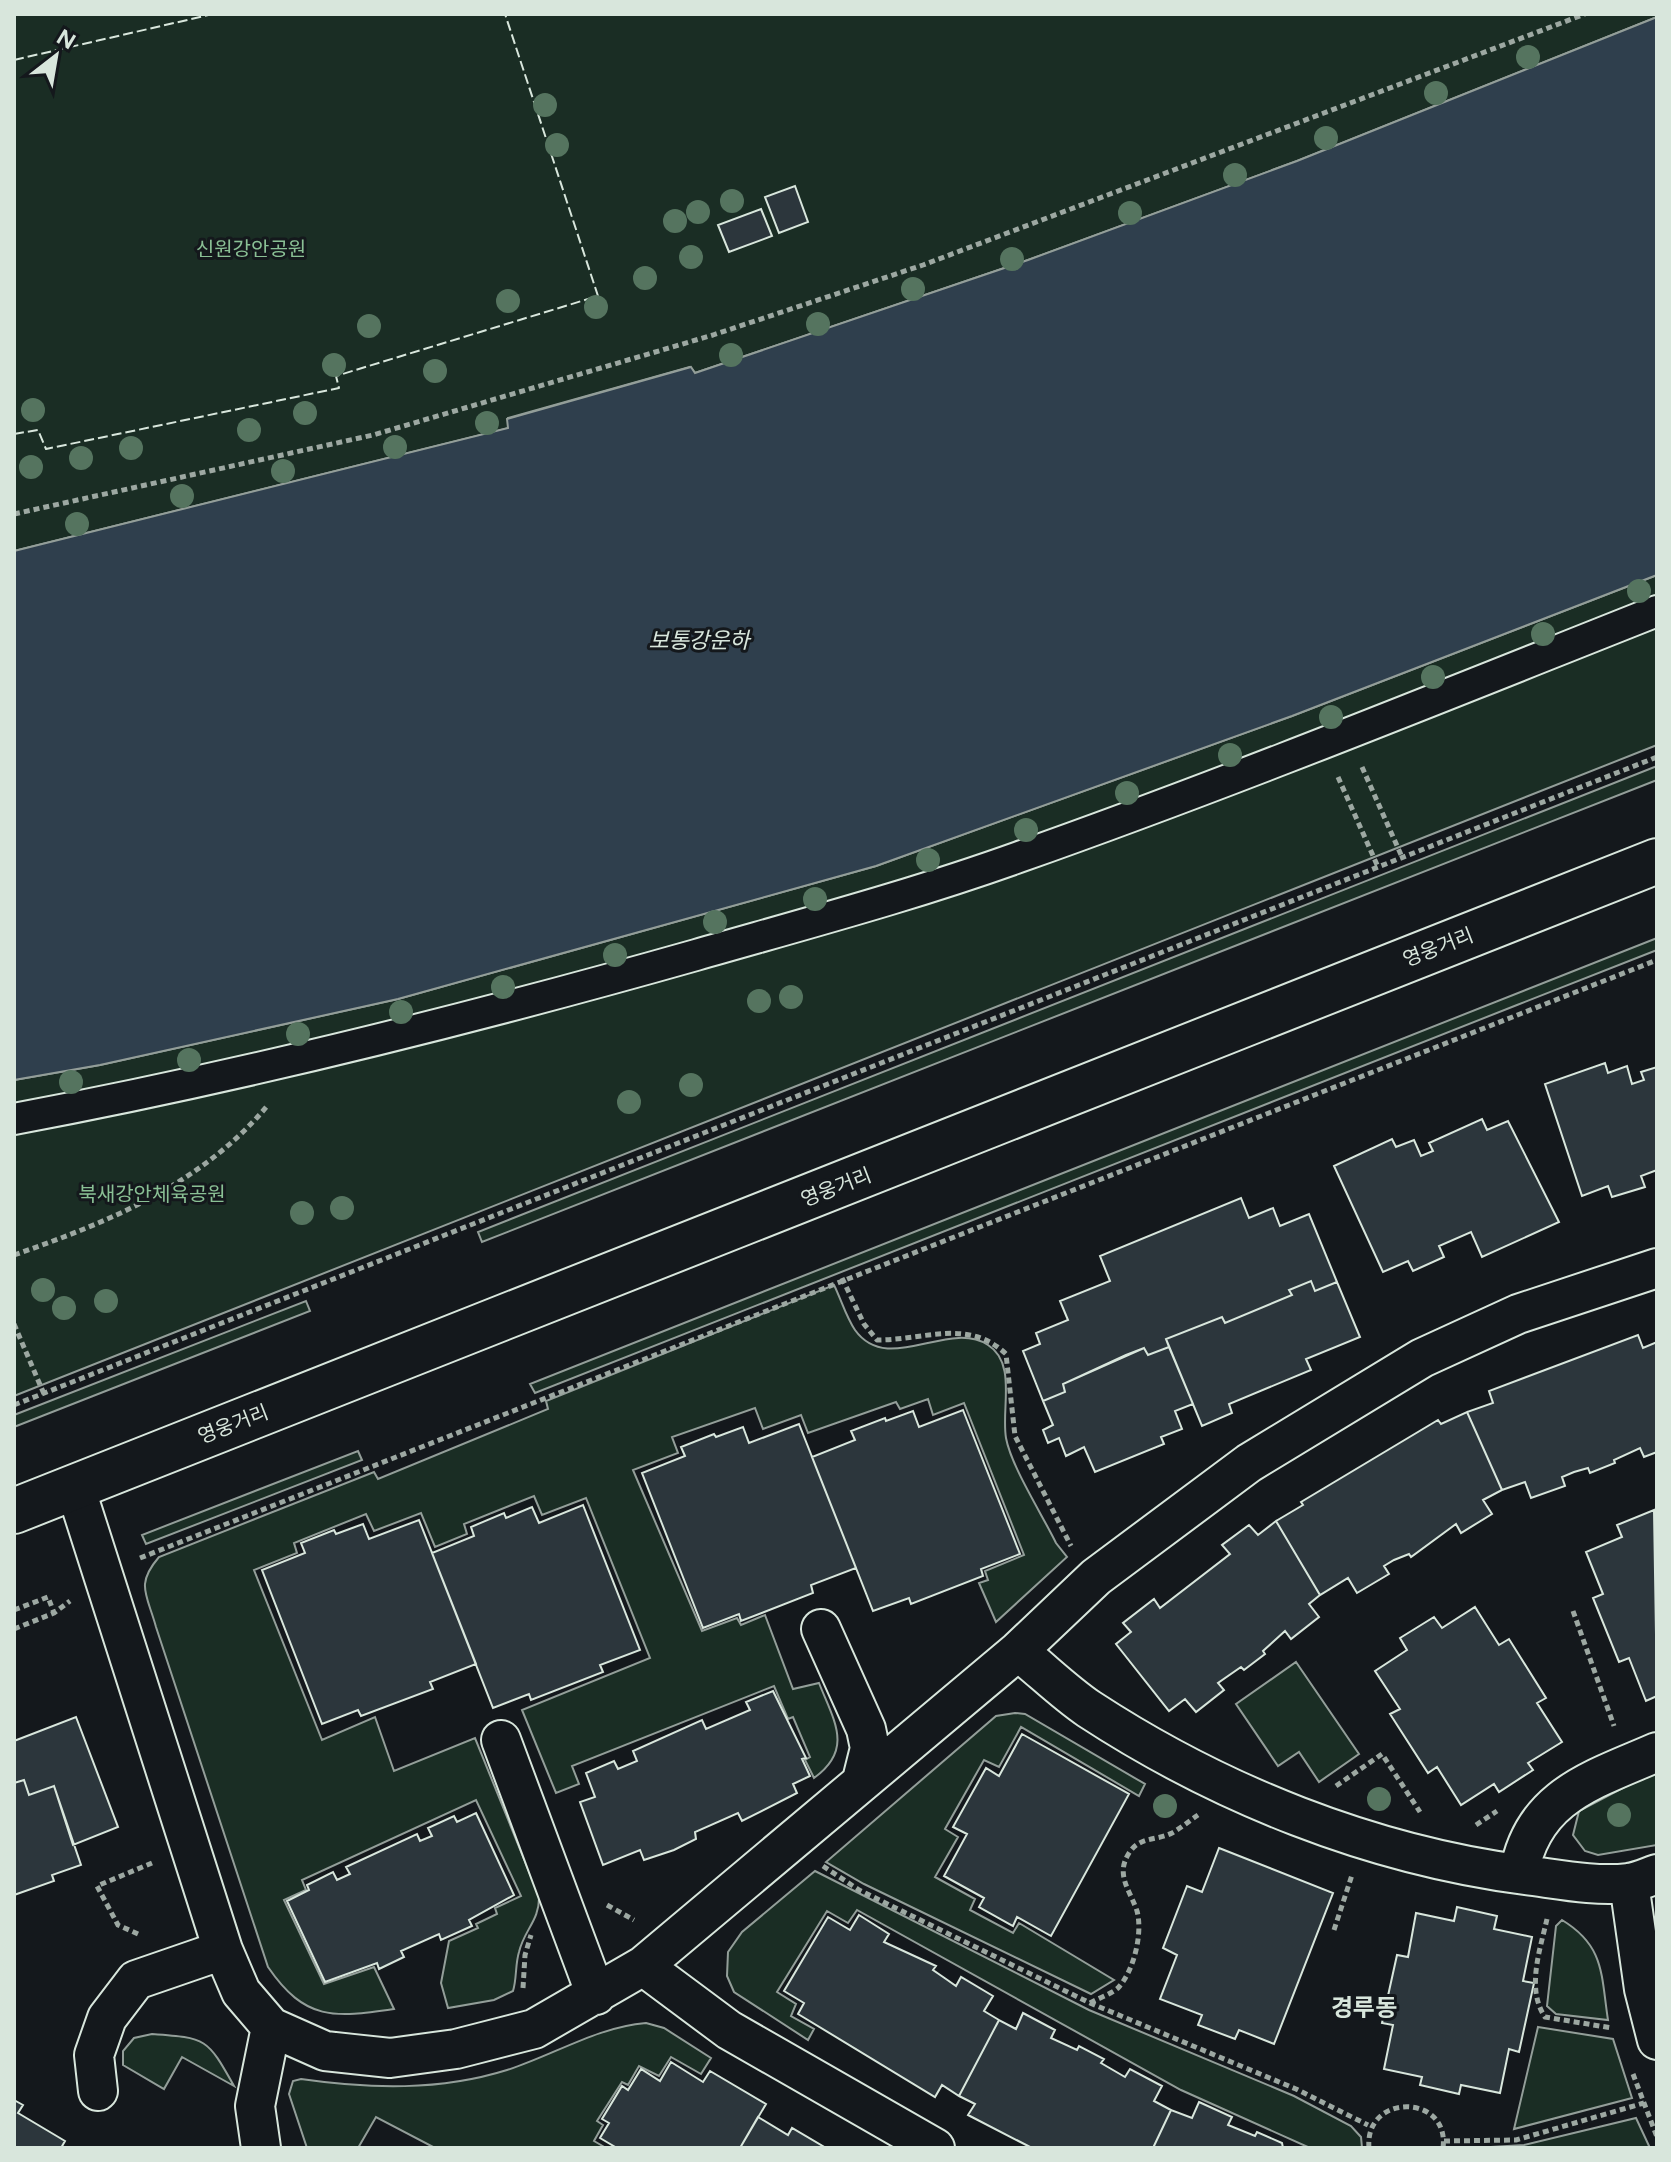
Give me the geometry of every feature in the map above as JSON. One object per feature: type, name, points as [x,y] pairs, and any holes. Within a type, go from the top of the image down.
[{"type":"main road","name":"영웅거리","points":[[14,1511],[1657,861]]},
{"type":"street","points":[[14,1119],[299,1060],[596,983],[990,867],[1347,735],[1657,611]]},
{"type":"street","points":[[75,1487],[223,1950],[241,1992],[271,2027],[325,2051],[390,2058],[456,2049],[534,2029],[643,1966],[1018,1651],[1096,1577],[1249,1463],[1422,1358],[1518,1314],[1657,1268]]},
{"type":"street","points":[[821,1629],[866,1729],[870,1748],[862,1780]]},
{"type":"street","points":[[1018,1651],[1086,1707],[1157,1750],[1349,1835],[1459,1865],[1519,1874],[1643,1878],[1643,2052]]},
{"type":"street","points":[[501,1740],[596,1995]]},
{"type":"street","points":[[1519,1874],[1523,1847],[1546,1810],[1582,1784],[1657,1752]]},
{"type":"street","points":[[98,2091],[94,2055],[107,2018],[136,1980],[223,1950]]},
{"type":"street","points":[[643,1966],[729,2030],[935,2148]]},
{"type":"street","points":[[261,2148],[255,2106],[271,2027]]},
{"type":"path","points":[[14,514],[373,435],[713,335],[923,265],[1585,14]]},
{"type":"path","points":[[14,1405],[1657,757]]},
{"type":"path","points":[[1364,772],[1402,857]]},
{"type":"path","points":[[1340,781],[1378,867]]},
{"type":"path","points":[[14,1629],[54,1613],[102,1579],[168,1544],[842,1278],[1082,1189],[1657,960]]},
{"type":"path","points":[[14,1255],[83,1231],[180,1183],[244,1133],[299,1060]]},
{"type":"path","points":[[842,1278],[864,1324],[877,1340],[973,1333],[991,1340],[1006,1354],[1015,1436],[1064,1537],[1096,1577]]},
{"type":"path","points":[[14,1324],[44,1394]]},
{"type":"path","points":[[14,1610],[48,1597],[54,1613]]},
{"type":"path","points":[[1573,1611],[1617,1735]]},
{"type":"path","points":[[1331,1790],[1382,1754],[1425,1820]]},
{"type":"path","points":[[1090,2003],[1118,1988],[1129,1969],[1137,1944],[1137,1911],[1124,1883],[1122,1864],[1131,1849],[1144,1839],[1169,1835],[1199,1814],[1220,1780]]},
{"type":"path","points":[[1461,1828],[1475,1826],[1500,1809]]},
{"type":"path","points":[[97,1886],[164,1858]]},
{"type":"path","points":[[812,1859],[859,1890],[1090,2003],[1296,2089],[1368,2125]]},
{"type":"path","points":[[1334,1930],[1355,1867]]},
{"type":"path","points":[[594,1904],[614,1908],[643,1924]]},
{"type":"path","points":[[1549,1906],[1536,1972],[1537,2006],[1545,2017],[1618,2029],[1615,2015]]},
{"type":"path","points":[[516,1997],[524,1986],[529,1938],[537,1925]]},
{"type":"path","points":[[1643,2052],[1644,2103],[1657,2137]]},
{"type":"path","points":[[1369,2148],[1370,2130],[1378,2117],[1405,2105],[1419,2107],[1432,2114],[1441,2127],[1444,2144],[1516,2140],[1644,2103]]},
{"type":"green space","name":"신원강안공원","points":[[14,14],[1657,14],[1657,17],[1297,161],[1028,260],[695,373],[690,367],[508,418],[509,428],[14,551]]},
{"type":"green space","name":"북새강안체육공원","points":[[1657,575],[1657,745],[14,1396],[14,1080],[100,1065],[398,999],[876,866],[1292,716]]},
{"type":"green space","points":[[1657,766],[1657,780],[482,1242],[478,1232]]},
{"type":"green space","points":[[1657,938],[1657,950],[535,1393],[530,1384]]},
{"type":"green space","points":[[834,1285],[855,1330],[869,1343],[884,1348],[901,1348],[955,1338],[972,1339],[988,1345],[997,1353],[1005,1375],[1005,1426],[1009,1449],[1056,1543],[1067,1557],[996,1622],[979,1583],[988,1580],[985,1571],[1024,1555],[964,1403],[933,1415],[928,1399],[900,1409],[896,1402],[808,1433],[801,1415],[763,1429],[755,1408],[672,1437],[678,1453],[633,1470],[702,1631],[737,1618],[741,1625],[765,1615],[793,1689],[819,1683],[835,1722],[837,1745],[834,1756],[814,1778],[805,1760],[810,1757],[793,1717],[788,1719],[774,1686],[572,1766],[579,1784],[556,1793],[522,1710],[650,1658],[586,1498],[542,1515],[534,1496],[464,1524],[467,1534],[435,1547],[421,1513],[374,1531],[366,1514],[294,1543],[297,1553],[254,1570],[322,1740],[375,1717],[394,1771],[475,1738],[539,1896],[537,1912],[519,1952],[513,1991],[494,2000],[448,2008],[441,1983],[449,1941],[478,1928],[476,1924],[497,1914],[495,1908],[521,1896],[476,1800],[302,1880],[306,1890],[284,1900],[324,1984],[374,1967],[394,2009],[338,2014],[322,2012],[295,1998],[268,1967],[147,1598],[147,1575],[159,1557],[374,1472],[378,1479],[548,1409],[546,1401]]},
{"type":"green space","points":[[306,1301],[310,1311],[14,1427],[14,1415]]},
{"type":"green space","points":[[358,1451],[362,1460],[146,1544],[142,1535]]},
{"type":"green space","points":[[1296,1662],[1359,1754],[1319,1782],[1299,1752],[1278,1766],[1236,1704]]},
{"type":"green space","points":[[1025,1714],[1145,1784],[1139,1796],[1021,1727],[999,1767],[984,1760],[945,1829],[958,1837],[935,1877],[975,1899],[970,1910],[1013,1933],[1019,1923],[1114,1980],[1091,1994],[864,1884],[826,1862],[996,1716]]},
{"type":"green space","points":[[1657,1770],[1657,1845],[1598,1855],[1585,1851],[1573,1835],[1579,1811]]},
{"type":"green space","points":[[815,1871],[1089,2010],[1294,2096],[1351,2126],[1361,2137],[1362,2148],[1310,2148],[1181,2090],[857,1910],[848,1923],[827,1911],[777,1992],[796,2004],[791,2016],[814,2029],[808,2040],[734,1992],[727,1976],[728,1952],[742,1932]]},
{"type":"green space","points":[[1562,1920],[1576,1930],[1594,1951],[1602,1975],[1608,2020],[1556,2014],[1547,2006],[1556,1926]]},
{"type":"green space","points":[[646,2023],[664,2028],[711,2058],[701,2074],[671,2057],[659,2076],[639,2066],[628,2085],[622,2082],[597,2121],[603,2125],[594,2141],[606,2148],[435,2148],[376,2117],[358,2148],[307,2148],[289,2094],[293,2081],[301,2079],[353,2085],[405,2086],[482,2077],[610,2030]]},
{"type":"green space","points":[[1538,2027],[1613,2039],[1632,2098],[1514,2129]]},
{"type":"green space","points":[[152,2034],[184,2037],[204,2044],[218,2058],[234,2086],[182,2057],[164,2089],[123,2065],[123,2051],[134,2038]]},
{"type":"green space","points":[[1636,2118],[1650,2148],[1474,2148],[1524,2145]]},
{"type":"water","name":"보통강운하","points":[[1657,17],[1657,575],[1292,716],[876,866],[398,999],[100,1065],[14,1080],[14,551],[508,428],[507,419],[691,367],[695,373],[1028,260],[1297,161]]},
{"type":"building","points":[[795,186],[808,222],[779,233],[765,197]]},
{"type":"building","points":[[761,209],[772,236],[729,252],[718,225]]},
{"type":"building","points":[[1605,1063],[1608,1073],[1627,1066],[1632,1084],[1644,1080],[1641,1072],[1657,1067],[1657,1170],[1641,1176],[1645,1187],[1612,1197],[1608,1186],[1582,1196],[1545,1084]]},
{"type":"building","points":[[1482,1119],[1487,1130],[1508,1121],[1559,1222],[1482,1257],[1471,1232],[1439,1246],[1444,1257],[1413,1271],[1408,1261],[1383,1272],[1334,1166],[1392,1139],[1396,1147],[1414,1140],[1421,1156],[1433,1151],[1429,1143]]},
{"type":"building","points":[[1241,1198],[1249,1218],[1273,1208],[1280,1226],[1309,1214],[1337,1282],[1315,1291],[1311,1281],[1289,1290],[1292,1295],[1225,1323],[1222,1317],[1166,1339],[1169,1347],[1148,1355],[1144,1348],[1126,1355],[1063,1384],[1065,1392],[1043,1401],[1023,1351],[1040,1344],[1036,1333],[1068,1320],[1060,1301],[1110,1281],[1100,1256]]},
{"type":"building","points":[[1311,1281],[1315,1291],[1337,1282],[1360,1337],[1306,1359],[1311,1370],[1229,1404],[1232,1413],[1202,1426],[1166,1339],[1222,1317],[1225,1323],[1292,1295],[1289,1290]]},
{"type":"building","points":[[1638,1335],[1643,1348],[1657,1342],[1657,1452],[1644,1457],[1640,1448],[1590,1473],[1588,1468],[1574,1472],[1562,1477],[1565,1486],[1531,1498],[1525,1482],[1502,1490],[1467,1412],[1493,1403],[1489,1391]]},
{"type":"building","points":[[1169,1347],[1193,1404],[1175,1411],[1182,1429],[1161,1437],[1164,1444],[1095,1472],[1084,1447],[1066,1456],[1059,1438],[1048,1443],[1043,1430],[1053,1425],[1043,1401],[1065,1392],[1063,1384],[1144,1348],[1148,1355]]},
{"type":"building","points":[[963,1410],[1020,1554],[981,1569],[983,1576],[911,1604],[909,1598],[873,1611],[812,1457],[855,1440],[851,1431],[885,1418],[886,1421],[913,1411],[919,1427]]},
{"type":"building","points":[[1467,1412],[1502,1490],[1483,1500],[1492,1514],[1461,1533],[1456,1524],[1411,1557],[1409,1554],[1394,1560],[1384,1566],[1389,1574],[1357,1593],[1348,1578],[1320,1595],[1276,1521],[1303,1505],[1301,1502],[1438,1420],[1441,1424]]},
{"type":"building","points":[[799,1424],[856,1568],[811,1585],[813,1593],[741,1621],[739,1614],[703,1628],[642,1473],[685,1456],[681,1447],[714,1434],[716,1437],[743,1427],[749,1443]]},
{"type":"building","points":[[583,1505],[640,1650],[600,1665],[603,1672],[531,1700],[529,1694],[493,1708],[432,1553],[474,1536],[471,1527],[504,1513],[506,1518],[532,1507],[539,1523]]},
{"type":"building","points":[[1654,1510],[1657,1696],[1646,1701],[1629,1658],[1619,1662],[1593,1598],[1603,1594],[1586,1552],[1622,1537],[1617,1525]]},
{"type":"building","points":[[419,1520],[476,1664],[430,1682],[433,1689],[361,1716],[358,1710],[322,1724],[262,1570],[305,1553],[301,1543],[334,1530],[336,1534],[363,1524],[369,1539]]},
{"type":"building","points":[[1276,1521],[1320,1595],[1309,1604],[1319,1617],[1291,1639],[1285,1631],[1263,1651],[1265,1654],[1244,1670],[1241,1667],[1218,1683],[1224,1690],[1196,1712],[1185,1699],[1169,1711],[1116,1644],[1131,1632],[1123,1623],[1154,1599],[1160,1608],[1230,1554],[1222,1545],[1249,1525],[1258,1535]]},
{"type":"building","points":[[1475,1607],[1499,1645],[1509,1639],[1546,1698],[1537,1703],[1562,1742],[1528,1763],[1533,1770],[1499,1792],[1494,1784],[1461,1805],[1437,1767],[1428,1773],[1390,1714],[1400,1709],[1375,1671],[1407,1650],[1400,1638],[1434,1617],[1442,1628]]},
{"type":"building","points":[[773,1691],[806,1758],[802,1759],[810,1776],[793,1784],[797,1793],[742,1821],[738,1813],[695,1832],[696,1839],[674,1850],[644,1860],[640,1850],[603,1865],[580,1802],[595,1797],[586,1773],[614,1761],[618,1769],[637,1761],[633,1751],[702,1720],[706,1729],[750,1710],[746,1702]]},
{"type":"building","points":[[76,1717],[118,1827],[73,1845],[54,1786],[29,1795],[24,1780],[14,1783],[14,1741]]},
{"type":"building","points":[[1022,1734],[1129,1794],[1051,1936],[1017,1917],[1013,1926],[979,1907],[984,1898],[944,1876],[967,1834],[953,1827],[986,1768],[999,1776]]},
{"type":"building","points":[[24,1780],[29,1795],[54,1786],[81,1865],[52,1875],[54,1881],[14,1895],[14,1783]]},
{"type":"building","points":[[476,1813],[514,1895],[469,1920],[472,1926],[441,1940],[439,1934],[401,1951],[404,1957],[379,1969],[377,1963],[325,1982],[287,1901],[309,1890],[307,1885],[333,1872],[337,1880],[350,1874],[346,1867],[417,1834],[420,1841],[432,1836],[428,1828],[454,1816],[457,1822]]},
{"type":"building","points":[[1219,1848],[1333,1893],[1274,2044],[1239,2030],[1235,2039],[1198,2025],[1202,2015],[1160,1999],[1177,1955],[1163,1948],[1187,1886],[1202,1892]]},
{"type":"building","points":[[1457,1907],[1497,1916],[1494,1929],[1532,1937],[1523,1981],[1534,1983],[1519,2052],[1509,2049],[1500,2093],[1461,2085],[1459,2094],[1420,2085],[1422,2077],[1384,2069],[1393,2025],[1382,2023],[1397,1955],[1408,1957],[1416,1913],[1454,1921]]},
{"type":"building","points":[[859,1915],[889,1934],[884,1942],[936,1966],[933,1970],[956,1986],[961,1977],[993,1996],[984,2011],[999,2020],[959,2096],[942,2085],[935,2097],[798,2014],[804,2003],[784,1991],[828,1917],[850,1930]]},
{"type":"building","points":[[1023,2013],[1055,2030],[1051,2038],[1077,2050],[1079,2046],[1104,2059],[1101,2063],[1125,2077],[1130,2069],[1162,2086],[1154,2101],[1171,2110],[1153,2148],[1032,2148],[968,2115],[975,2104],[959,2096],[999,2020],[1016,2029]]},
{"type":"building","points":[[671,2062],[703,2082],[710,2071],[766,2104],[740,2148],[617,2148],[600,2138],[609,2123],[602,2119],[622,2086],[628,2090],[641,2069],[660,2081]]},
{"type":"building","points":[[14,2100],[23,2105],[18,2113],[65,2141],[61,2148],[14,2148]]},
{"type":"building","points":[[1199,2102],[1232,2117],[1228,2125],[1255,2136],[1257,2132],[1282,2143],[1283,2148],[1153,2148],[1171,2110],[1192,2118]]},
{"type":"building","points":[[758,2117],[788,2135],[792,2128],[826,2148],[740,2148]]},
{"type":"fence","points":[[14,60],[213,14]]},
{"type":"fence","points":[[14,434],[38,430],[46,449],[339,388],[336,376],[598,296],[505,14]]},
{"type":"district","name":"경루동","points":[[1364,2007]]}]
